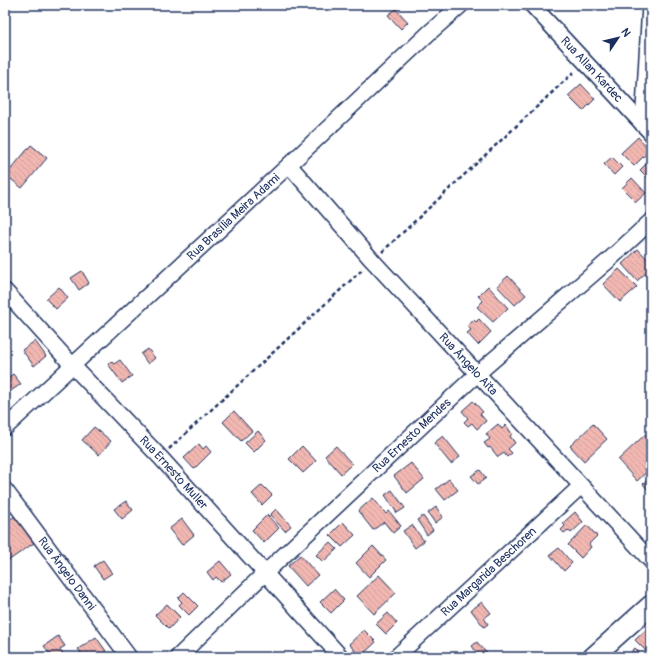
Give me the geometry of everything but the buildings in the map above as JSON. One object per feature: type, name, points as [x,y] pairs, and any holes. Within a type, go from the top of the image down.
[{"type":"street","name":"Rua Brasília Meira Adami","points":[[5,428],[289,165],[429,32],[461,5]]},
{"type":"street","name":"Rua Allan Kardec","points":[[532,5],[647,129]]},
{"type":"street","points":[[647,129],[650,5]]},
{"type":"street","name":"Rua Ângelo Aita","points":[[289,165],[372,260],[651,561]]},
{"type":"street","name":"Rua Ernesto Mendes","points":[[178,657],[265,573],[477,374],[609,260],[651,221]]},
{"type":"street","name":"Rua Ernesto Muller","points":[[5,291],[72,365],[160,457],[341,657]]},
{"type":"street","name":"Rua Margarida Beschoren","points":[[396,657],[581,486]]},
{"type":"street","name":"Rua Ângelo Danni","points":[[5,490],[129,657]]},
{"type":"street","points":[[593,657],[651,605]]}]
